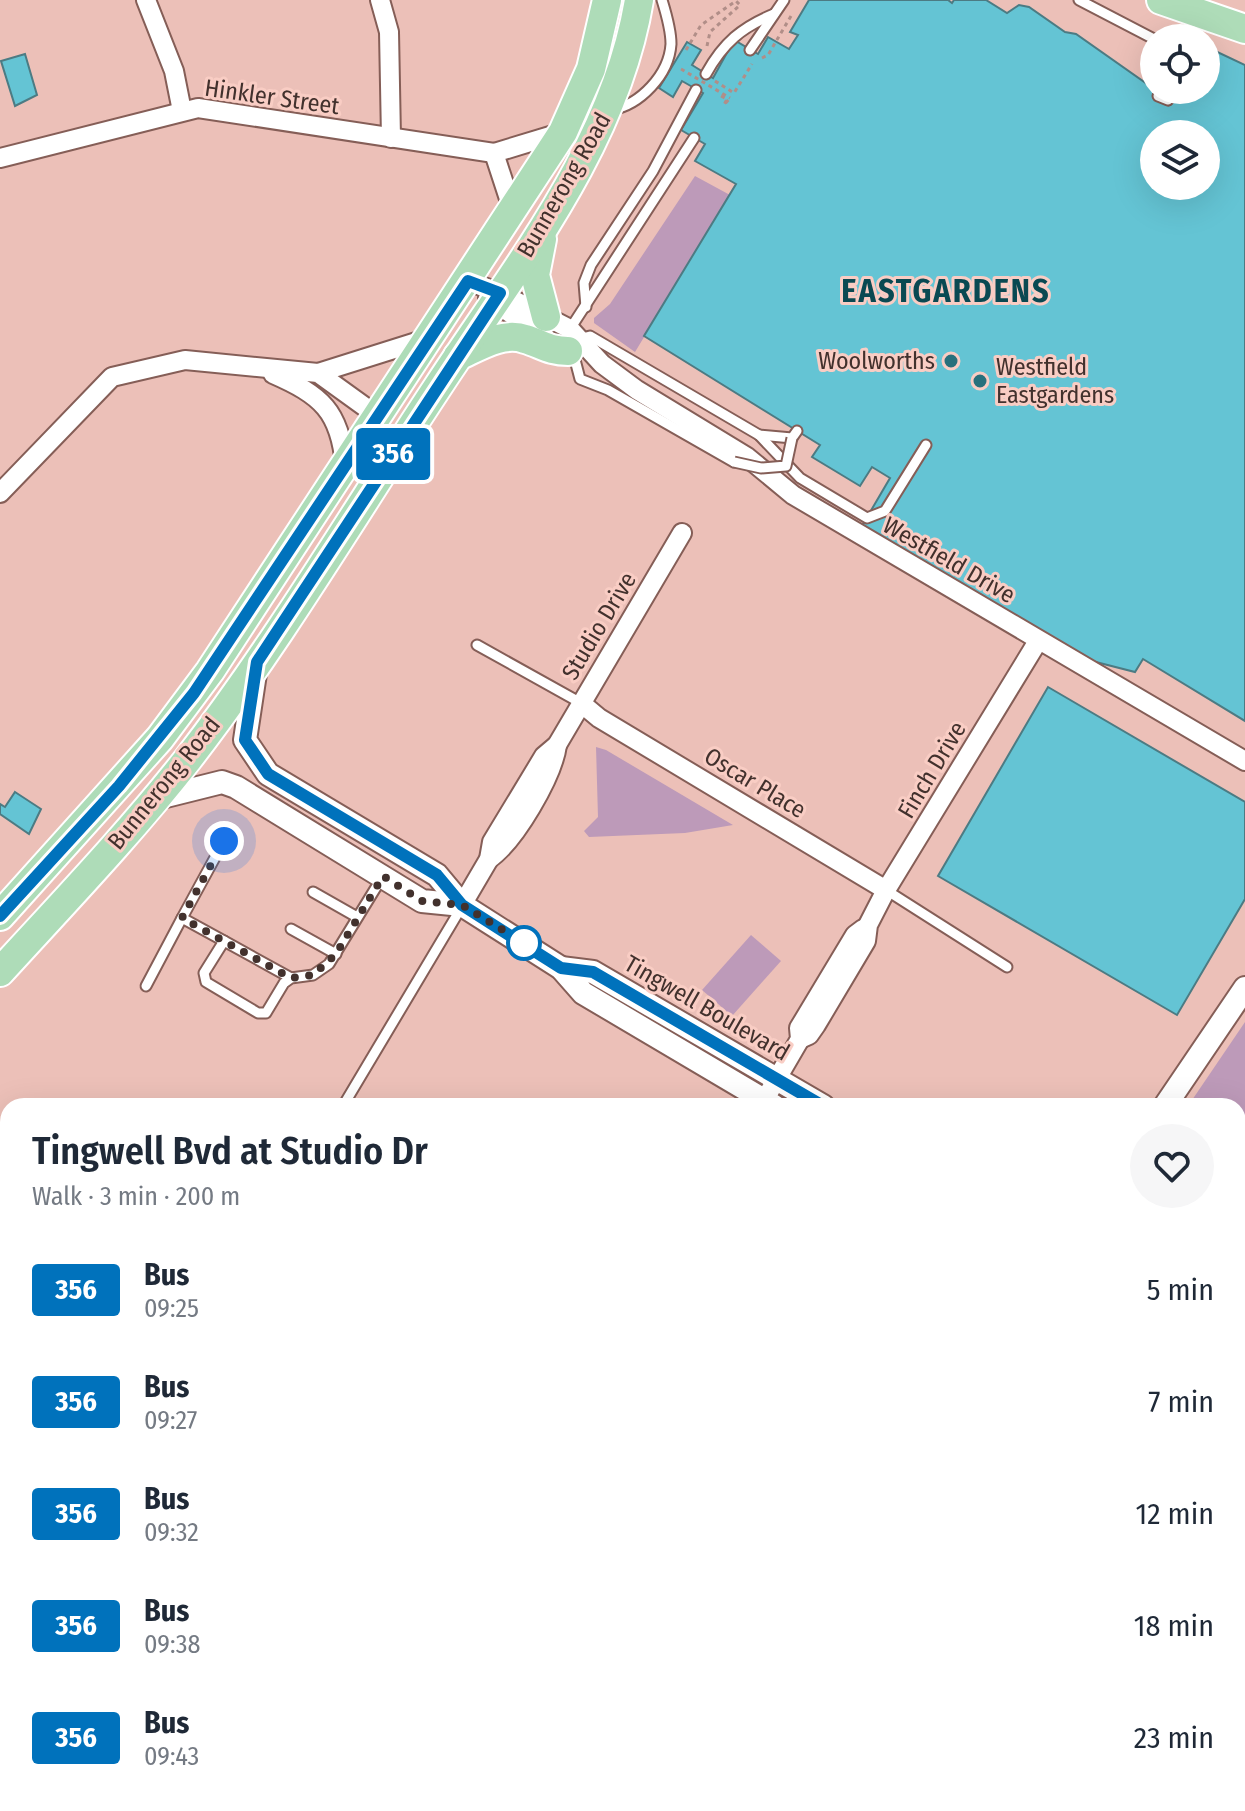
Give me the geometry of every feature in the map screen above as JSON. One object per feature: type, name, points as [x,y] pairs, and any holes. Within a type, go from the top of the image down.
[{"type":"main road","name":"Bunnerong Road","points":[[0,916],[160,738],[219,658],[345,470],[563,132],[591,69],[607,0]]},
{"type":"main road","name":"Bunnerong Road","points":[[5,958],[154,799],[257,662],[497,298],[580,166],[607,111],[627,56],[639,0]]},
{"type":"main road","points":[[1161,0],[1245,29]]},
{"type":"main road","points":[[458,356],[495,340],[515,336],[544,350],[568,338],[535,275],[543,226]]},
{"type":"street","points":[[146,0],[174,71],[182,111]]},
{"type":"street","points":[[380,0],[389,32],[391,138]]},
{"type":"street","name":"Hinkler Street","points":[[0,158],[198,108],[494,153],[563,132]]},
{"type":"street","points":[[494,153],[513,211]]},
{"type":"street","name":"Westfield Drive","points":[[468,281],[568,338],[606,378],[637,390],[747,457],[793,495],[1245,761]]},
{"type":"street","name":"Westfield Drive","points":[[497,298],[568,338]]},
{"type":"street","points":[[0,493],[112,377],[185,360],[318,373],[430,338]]},
{"type":"street","points":[[252,365],[307,389],[325,404],[343,444],[345,470]]},
{"type":"street","points":[[318,373],[379,417]]},
{"type":"street","name":"Studio Drive","points":[[462,905],[489,859],[504,849],[555,763],[557,745],[682,533]]},
{"type":"street","name":"Finch Drive","points":[[769,1098],[800,1039],[809,1035],[816,1025],[866,941],[868,925],[886,890],[1038,641]]},
{"type":"street","name":"Tingwell Boulevard","points":[[257,662],[245,740],[268,774],[437,875],[462,905],[561,968],[583,993],[757,1098]]},
{"type":"street","name":"Oscar Place","points":[[581,703],[599,718],[886,890]]},
{"type":"street","name":"Tingwell Boulevard","points":[[154,799],[222,782],[236,787],[422,901],[462,905]]},
{"type":"street","name":"Tingwell Boulevard","points":[[561,968],[593,972],[809,1098]]},
{"type":"street","points":[[1170,1098],[1245,988]]},
{"type":"lane","points":[[607,111],[638,101],[667,59],[671,39],[662,0]]},
{"type":"lane","points":[[750,50],[784,0]]},
{"type":"lane","points":[[1079,0],[1140,32]]},
{"type":"lane","points":[[706,74],[729,39],[751,24],[774,14]]},
{"type":"lane","points":[[586,307],[587,274],[653,171],[696,90]]},
{"type":"lane","points":[[694,138],[568,338],[580,379],[608,390],[734,462],[761,468],[786,466]]},
{"type":"lane","points":[[568,338],[590,336],[759,435],[800,478],[867,518],[885,511],[926,445]]},
{"type":"lane","points":[[759,435],[794,434],[786,466]]},
{"type":"lane","name":"Oscar Place","points":[[477,645],[581,703]]},
{"type":"lane","points":[[146,986],[224,841]]},
{"type":"lane","points":[[224,941],[203,979],[250,1009],[266,1013],[284,983],[291,978],[313,975],[336,954],[383,876]]},
{"type":"lane","name":"Oscar Place","points":[[886,890],[1007,967]]},
{"type":"lane","points":[[313,892],[357,917]]},
{"type":"lane","points":[[348,1098],[462,905]]},
{"type":"lane","points":[[182,918],[291,978]]},
{"type":"lane","points":[[291,929],[336,954]]},
{"type":"path","points":[[686,50],[701,25],[736,1],[740,5],[710,32],[705,53]]},
{"type":"path","points":[[726,88],[734,93],[754,61],[768,55],[793,13]]},
{"type":"path","points":[[681,69],[730,98],[724,105],[727,99],[721,96]]},
{"type":"shaded area","points":[[695,176],[730,195],[635,352],[594,323],[594,318],[610,304]]},
{"type":"shaded area","points":[[596,747],[733,825],[685,833],[589,837],[584,831],[598,817]]},
{"type":"shaded area","points":[[751,935],[781,961],[732,1016],[702,990]]},
{"type":"shaded area","points":[[1245,1022],[1245,1098],[1193,1098]]},
{"type":"building","name":"Westfield Eastgardens","points":[[809,0],[948,0],[952,3],[954,0],[986,0],[1007,13],[1019,5],[1029,7],[1065,32],[1076,34],[1140,79],[1140,104],[1220,104],[1220,53],[1245,65],[1245,721],[1143,659],[1135,672],[1092,661],[859,531],[890,478],[872,467],[860,486],[812,457],[820,445],[644,336],[736,184],[695,161],[705,144],[681,130],[703,93],[682,81],[673,97],[659,88],[687,42],[701,50],[692,65],[713,78],[734,40],[758,54],[768,37],[789,49],[798,35],[790,32]]},
{"type":"building","points":[[25,54],[37,95],[15,106],[1,61]]},
{"type":"building","points":[[1048,687],[1245,802],[1245,899],[1177,1015],[938,876]]},
{"type":"building","points":[[15,792],[41,809],[29,834],[0,814],[0,804],[5,807]]},
{"type":"bus line","name":"356","points":[[0,916],[119,786],[194,693],[271,582],[468,281],[500,293],[257,662],[245,740],[268,774],[437,875],[462,905],[561,968],[593,972],[809,1098]]},
{"type":"place","name":"Woolworths","points":[[951,361]]},
{"type":"place","name":"Westfield Eastgardens","points":[[980,381]]},
{"type":"district","name":"EASTGARDENS","points":[[946,291]]},
{"type":"route","points":[[224,841],[182,918],[291,978],[313,975],[329,964],[383,876],[422,901],[462,905],[524,943]]}]
